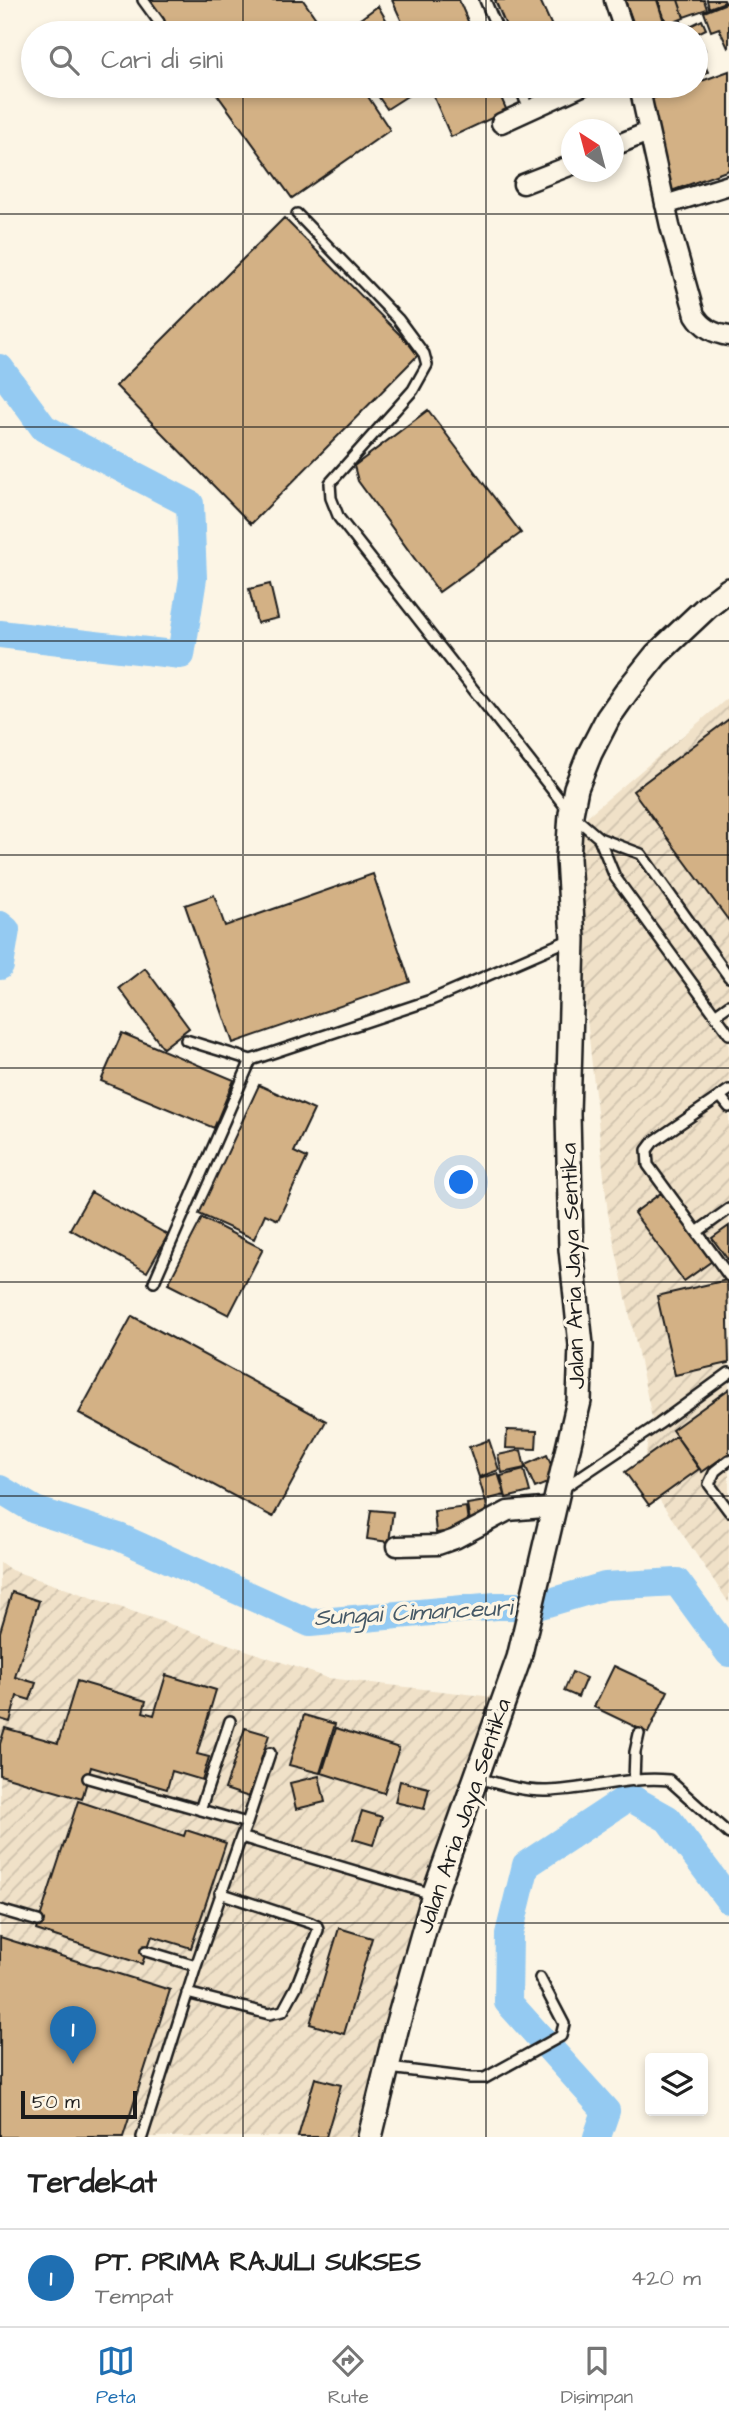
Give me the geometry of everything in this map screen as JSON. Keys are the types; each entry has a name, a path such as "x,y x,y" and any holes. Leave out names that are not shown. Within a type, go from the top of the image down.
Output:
{"street":[{"path":"614,0 621,21"},
{"path":"501,123 556,98"},
{"path":"641,98 665,205 695,315 708,329 729,336"},
{"path":"624,142 648,132"},
{"path":"523,184 561,169"},
{"path":"665,205 729,185"},
{"name":"Jalan Aria Jaya Sentika","path":"370,2137 434,1895 520,1658 579,1401 581,1345 569,1216 568,1029 573,939 568,858 576,788 608,718 656,655 729,590"},
{"path":"397,1546 438,1545 508,1511 556,1499"}],"lane":[{"path":"143,0 158,21"},
{"path":"485,0 494,21"},
{"path":"297,214 398,319 424,354 427,365 413,390 330,483 331,498 338,518 571,814 599,838 641,854 729,977"},
{"path":"599,838 615,877 729,1034"},
{"path":"186,1041 251,1060 430,1000 573,939"},
{"path":"715,1015 729,1005"},
{"path":"154,1282 251,1060"},
{"path":"729,1107 725,1093 653,1142 648,1150 648,1165 729,1276"},
{"path":"697,1232 729,1209"},
{"path":"556,1499 729,1373"},
{"path":"729,1460 715,1471 709,1484 729,1511"},
{"path":"200,1810 230,1721"},
{"path":"634,1781 639,1734"},
{"path":"142,2137 220,1893 270,1753"},
{"path":"88,1778 247,1823"},
{"path":"478,1778 548,1791 634,1781 669,1780 729,1833"},
{"path":"241,1837 434,1895"},
{"path":"187,1993 269,2014 283,2011 296,1987 318,1930 317,1926 311,1923 220,1893"},
{"path":"0,1910 38,1922"},
{"path":"146,1951 196,1966"},
{"path":"387,2068 485,2078 561,2036 564,2024 540,1978"}],"shaded area":[{"path":"729,697 729,1603 642,1474 652,1418 608,1214 567,833"},
{"path":"0,1562 11,1570 328,1678 502,1698 418,1920 359,2137 0,2137"}],"building":[{"path":"149,0 303,0 318,21 164,21"},
{"path":"392,0 459,0 468,21 402,21"},
{"path":"495,0 540,0 550,21 504,21"},
{"path":"625,0 657,0 664,21 633,21"},
{"path":"658,0 678,0 684,18 666,21"},
{"path":"678,0 704,0 707,9 684,17"},
{"path":"707,0 724,0 725,2 709,8"},
{"path":"729,2 728,48 719,28 711,31 704,12"},
{"path":"378,6 387,21 357,21"},
{"path":"729,71 729,170 666,193 651,99 708,98 708,79"},
{"path":"220,98 369,98 390,130 292,198"},
{"path":"379,98 404,98 387,109"},
{"path":"434,98 501,98 507,111 451,137"},
{"path":"284,218 419,354 251,524 116,386"},
{"path":"428,410 521,533 439,592 358,481 354,466"},
{"path":"270,584 278,618 257,623 249,589"},
{"path":"729,719 729,921 633,791"},
{"path":"373,874 410,982 233,1043 185,905 214,895 225,926"},
{"path":"145,968 189,1028 163,1048 119,988"},
{"path":"122,1033 234,1080 214,1128 101,1081"},
{"path":"259,1085 314,1110 294,1152 307,1158 278,1220 265,1214 254,1239 199,1214"},
{"path":"91,1192 168,1235 147,1272 70,1229"},
{"path":"661,1193 712,1261 684,1281 634,1213"},
{"path":"202,1218 263,1249 229,1315 168,1284"},
{"path":"729,1226 729,1261 712,1238"},
{"path":"727,1280 729,1363 675,1375 657,1296"},
{"path":"132,1316 326,1421 273,1517 79,1413"},
{"path":"729,1389 729,1453 702,1472 672,1430"},
{"path":"507,1430 537,1431 536,1449 506,1448"},
{"path":"676,1436 699,1469 649,1505 625,1472"},
{"path":"489,1440 499,1470 479,1477 469,1447"},
{"path":"521,1450 525,1468 502,1473 498,1455"},
{"path":"547,1455 557,1479 535,1488 525,1465"},
{"path":"524,1470 530,1492 506,1498 501,1476"},
{"path":"498,1473 505,1495 485,1500 479,1479"},
{"path":"486,1501 488,1519 470,1521 467,1504"},
{"path":"466,1507 469,1529 436,1533 434,1511"},
{"path":"371,1510 393,1512 389,1542 367,1539"},
{"path":"12,1592 39,1601 15,1677 36,1683 30,1700 17,1696 10,1722 0,1719 0,1632"},
{"path":"614,1666 668,1691 648,1733 594,1707"},
{"path":"572,1672 586,1678 578,1697 564,1691"},
{"path":"166,1675 216,1690 197,1754 209,1757 202,1780 172,1771 167,1789 91,1767 82,1799 0,1775 0,1744 5,1728 58,1743 77,1681 146,1701 143,1712 154,1715"},
{"path":"304,1715 335,1724 320,1773 289,1765"},
{"path":"245,1728 269,1735 249,1797 225,1789"},
{"path":"336,1728 399,1748 384,1793 322,1773"},
{"path":"319,1776 325,1802 296,1809 290,1783"},
{"path":"400,1781 429,1788 424,1809 395,1802"},
{"path":"78,1801 184,1836 186,1830 226,1843 191,1948 152,1936 142,1964 36,1930"},
{"path":"362,1811 382,1817 373,1845 353,1839"},
{"path":"339,1928 372,1938 344,2034 310,2024"},
{"path":"0,1937 170,1990 123,2137 0,2137"},
{"path":"315,2078 341,2085 326,2137 298,2137"}],"waterway":[{"name":"Sungai Cimanceuri","path":"0,368 44,428 190,504 193,578 181,655 0,634"},
{"name":"Sungai Cimanceuri","path":"0,925 6,930 0,966"},
{"name":"Sungai Cimanceuri","path":"0,1489 35,1510 119,1537 310,1623 496,1606 537,1606 605,1586 677,1582 729,1653"},
{"name":"Sungai Cimanceuri","path":"597,2137 606,2111 508,2002 509,1934 526,1865 629,1797 668,1819 729,1900"}],"place":[{"name":"PT. PRIMA RAJULI SUKSES","path":"73,2064"}]}
